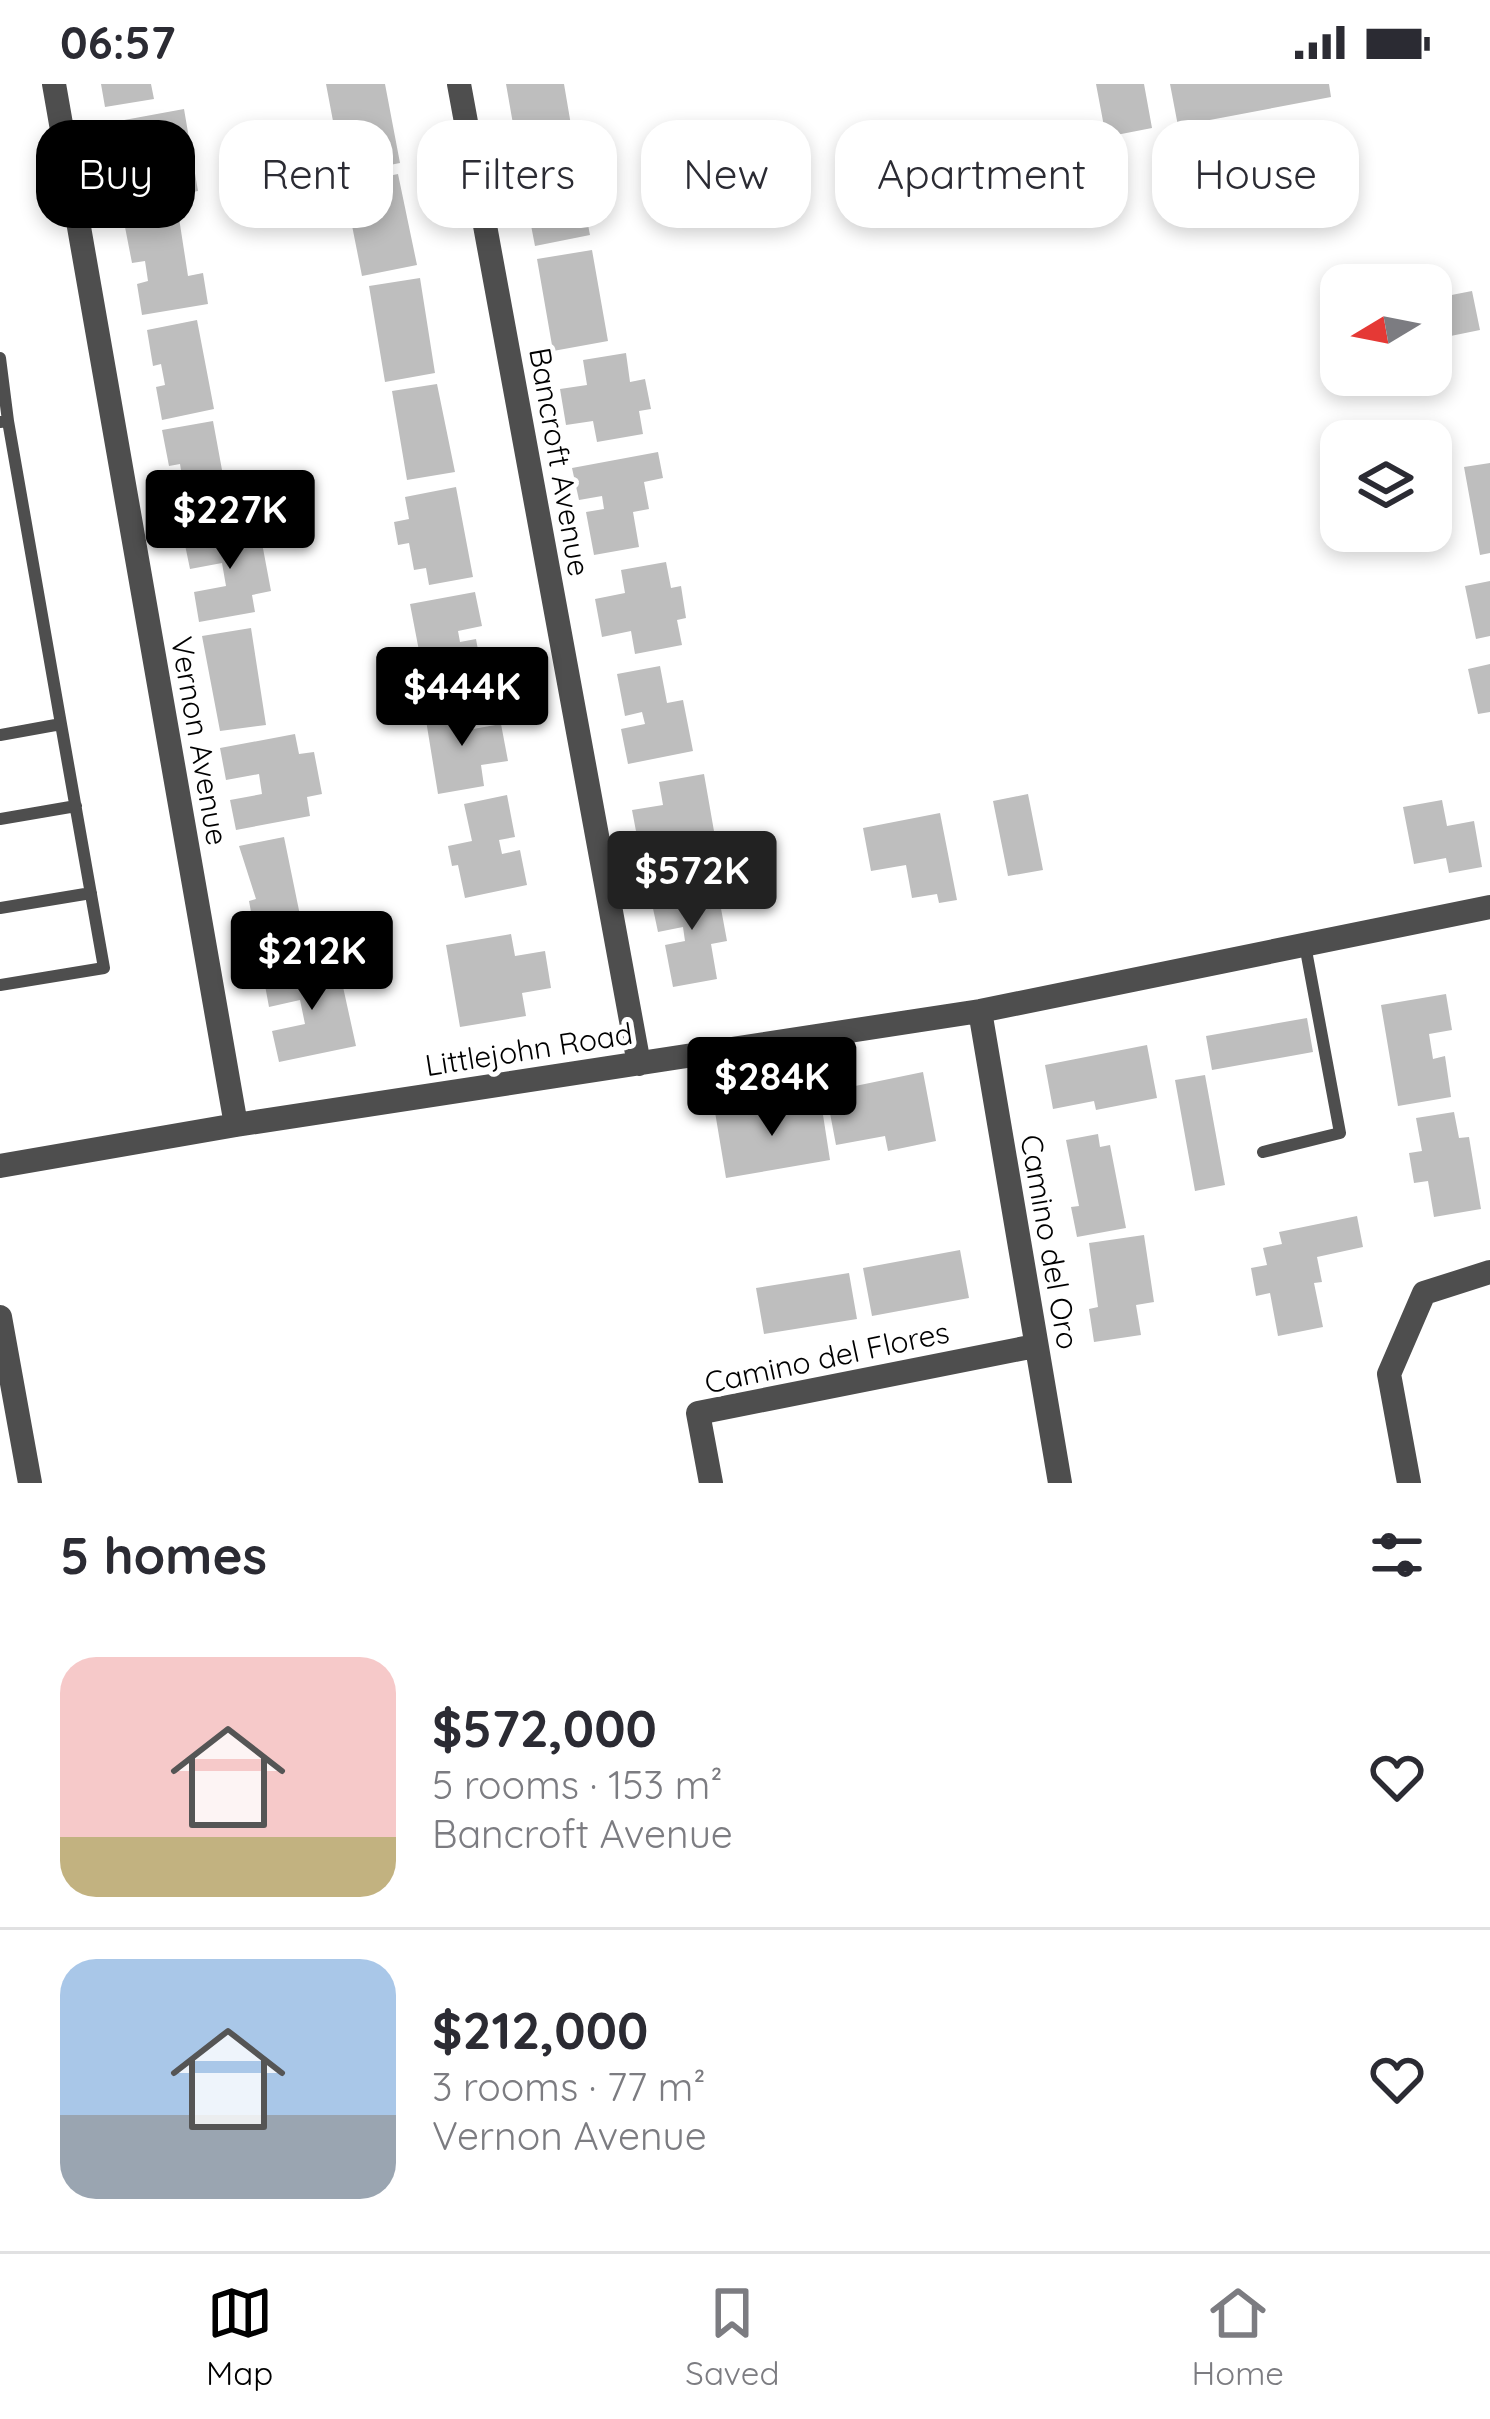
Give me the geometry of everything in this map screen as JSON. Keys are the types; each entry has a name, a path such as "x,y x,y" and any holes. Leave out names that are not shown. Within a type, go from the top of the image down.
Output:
{"street":[{"name":"Vernon Avenue","path":"54,84 236,1125"},
{"name":"Bancroft Avenue","path":"459,84 639,1064"},
{"name":"Littlejohn Road","path":"0,1166 236,1125 980,1011 1490,907"},
{"name":"Camino del Oro","path":"980,1011 1060,1483"},
{"path":"1409,1483 1389,1374 1424,1293 1490,1272"},
{"path":"0,1318 30,1483"},
{"name":"Camino del Flores","path":"711,1483 698,1413 1035,1346"}],"lane":[{"path":"0,358 4,422 104,968 0,985"},
{"path":"0,735 62,724"},
{"path":"0,819 76,806"},
{"path":"0,908 91,893"},
{"path":"1263,1152 1340,1133 1304,945"}],"building":[{"path":"101,84 151,84 154,99 105,107"},
{"path":"326,84 385,84 392,120 333,120"},
{"path":"506,84 564,84 570,120 512,120"},
{"path":"1096,84 1144,84 1152,128 1128,133 1128,120 1103,120"},
{"path":"1170,84 1329,84 1331,97 1210,120 1177,120"},
{"path":"184,109 186,120 124,120"},
{"path":"393,126 400,163 393,164"},
{"path":"398,174 417,265 362,276 353,228 393,228 393,175"},
{"path":"125,228 181,228 188,276 203,273 208,304 142,315 137,284 148,281 145,261 132,263"},
{"path":"532,228 589,228 590,235 535,246"},
{"path":"592,250 608,341 553,351 537,259"},
{"path":"420,278 435,373 385,382 369,286"},
{"path":"1472,291 1480,330 1452,336 1452,295"},
{"path":"197,320 214,409 162,420 156,387 165,385 161,364 153,366 147,330"},
{"path":"626,353 630,382 645,379 651,409 639,411 643,434 597,442 593,421 566,425 560,389 587,385 583,360"},
{"path":"437,384 455,472 407,480 392,391"},
{"path":"213,421 229,508 180,517 174,485 183,483 180,464 169,466 162,430"},
{"path":"658,452 663,478 644,482 649,509 633,512 639,547 594,555 586,512 604,509 602,496 579,500 572,468"},
{"path":"1490,463 1490,553 1480,555 1464,467"},
{"path":"456,487 473,577 429,585 426,568 414,570 409,543 398,545 394,522 409,519 405,497"},
{"path":"259,527 271,591 252,595 255,612 199,622 194,592 226,586 222,563 190,569 184,540"},
{"path":"666,562 671,588 681,586 686,618 677,620 682,645 635,654 631,631 602,637 595,599 625,593 621,570"},
{"path":"1490,581 1490,636 1476,639 1465,586"},
{"path":"475,592 482,626 458,631 460,642 476,639 484,683 443,691 436,653 420,656 410,604"},
{"path":"251,628 266,725 220,731 202,636"},
{"path":"1490,664 1490,712 1478,714 1468,669"},
{"path":"660,666 667,703 683,700 693,751 628,764 621,729 645,724 642,712 625,716 617,674"},
{"path":"470,707 473,729 501,724 508,761 481,765 484,786 438,794 425,714"},
{"path":"295,734 299,754 314,752 322,794 307,797 310,816 236,830 230,800 262,794 259,774 226,780 220,748"},
{"path":"704,774 718,854 673,862 669,841 639,847 632,810 663,805 659,782"},
{"path":"1028,794 1043,870 1008,876 993,801"},
{"path":"507,795 515,837 499,840 502,854 520,850 527,885 465,898 458,865 452,866 448,846 472,841 464,804"},
{"path":"1442,800 1447,826 1474,821 1482,867 1449,873 1446,858 1414,864 1403,807"},
{"path":"940,813 957,900 939,903 937,894 912,898 906,865 871,871 863,828"},
{"path":"284,837 303,930 256,939 249,901 256,899 239,846"},
{"path":"717,887 727,941 711,944 717,979 673,987 665,945 685,941 683,927 658,932 651,899"},
{"path":"511,934 515,956 545,951 551,988 522,993 526,1016 460,1027 446,945"},
{"path":"338,964 356,1046 279,1062 272,1031 305,1024 300,1000 269,1007 264,980"},
{"path":"1446,994 1452,1030 1429,1034 1433,1059 1445,1056 1451,1097 1398,1106 1381,1005"},
{"path":"1307,1018 1313,1052 1212,1070 1206,1036"},
{"path":"1147,1045 1157,1098 1096,1110 1094,1101 1053,1109 1045,1065"},
{"path":"923,1072 936,1141 888,1151 885,1136 836,1145 826,1092"},
{"path":"1205,1075 1225,1185 1195,1191 1175,1080"},
{"path":"821,1102 830,1160 726,1178 715,1112 745,1107 747,1114"},
{"path":"1454,1112 1459,1138 1469,1137 1481,1209 1434,1217 1428,1181 1414,1183 1409,1153 1422,1151 1416,1118"},
{"path":"1098,1134 1100,1147 1110,1145 1126,1228 1077,1237 1071,1207 1079,1206 1066,1140"},
{"path":"1357,1216 1363,1247 1317,1257 1322,1282 1314,1283 1323,1327 1278,1336 1270,1293 1256,1296 1251,1268 1267,1265 1263,1248 1282,1244 1279,1232"},
{"path":"1144,1235 1154,1302 1136,1305 1141,1335 1094,1342 1089,1309 1098,1307 1089,1243"},
{"path":"960,1250 969,1298 872,1316 863,1268"},
{"path":"849,1273 857,1319 764,1334 756,1288"}]}
